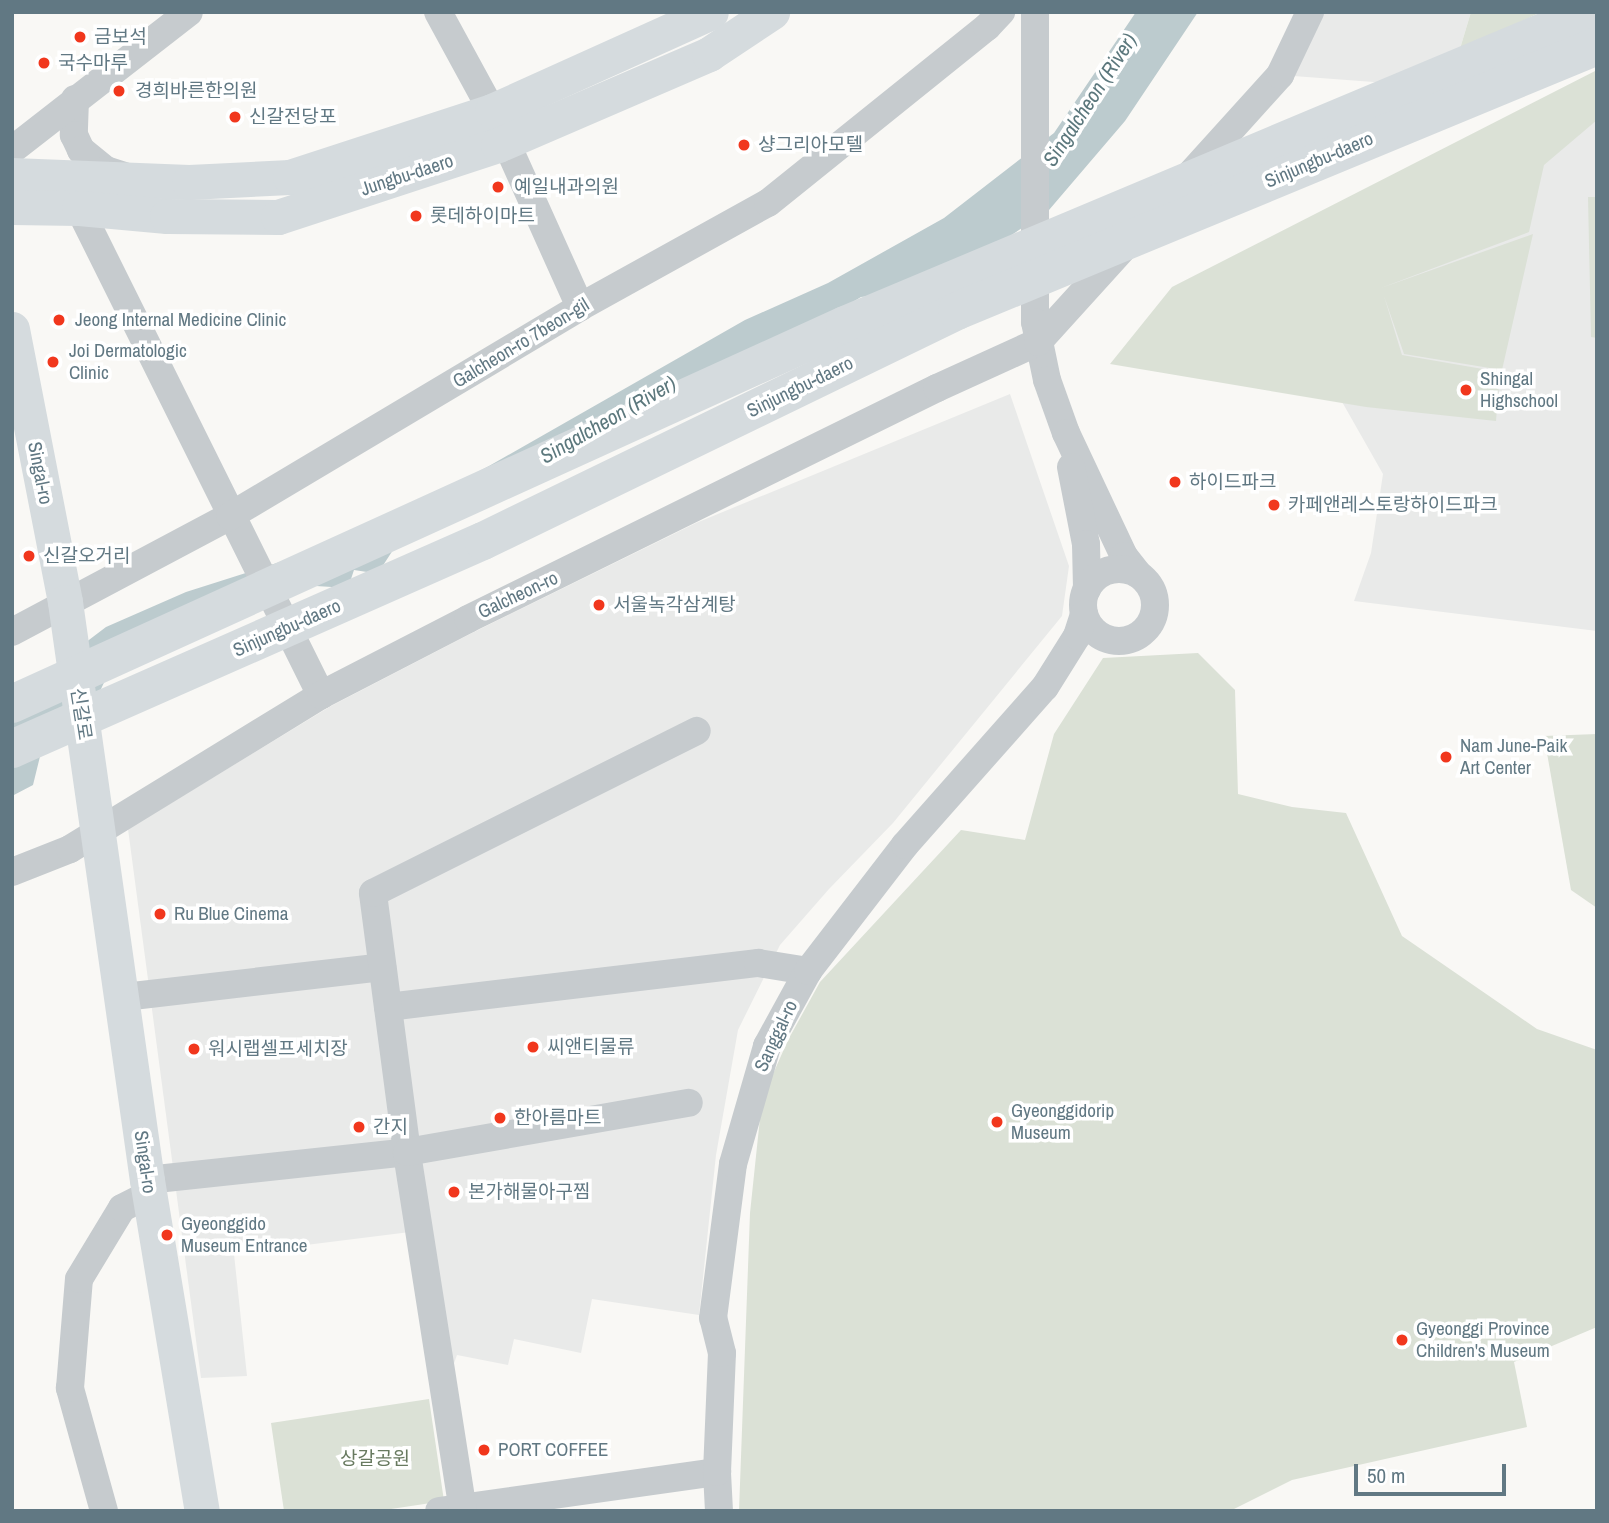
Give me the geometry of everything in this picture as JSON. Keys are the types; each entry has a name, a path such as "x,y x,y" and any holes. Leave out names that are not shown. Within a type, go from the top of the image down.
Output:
{"highway":[{"name":"Sinjungbu-daero","path":"12,704 845,325 1591,12"},
{"name":"Sinjungbu-daero","path":"12,749 483,541 957,311 1597,46"}],"main road":[{"name":"Jungbu-daero","path":"12,175 189,182 290,177 499,127 711,12"},
{"name":"Jungbu-daero","path":"12,207 79,208 167,216 278,217 499,127 709,54 772,12"},
{"name":"Singal-ro","path":"12,328 66,610"},
{"name":"신갈로","path":"66,610 98,821"},
{"name":"Singal-ro","path":"98,821 149,1187 202,1511"}],"street":[{"path":"12,150 189,12"},
{"path":"438,12 499,127 580,307"},
{"name":"Galcheon-ro 7beon-gil","path":"12,632 66,610 230,516 580,307 768,203 987,27 1002,12"},
{"path":"1035,12 1036,332 1047,380 1066,433 1124,556 1152,591 1155,601 1152,617 1135,637 1114,640 1092,628 1086,602 1086,544 1066,433"},
{"path":"1036,332 1280,75 1310,12"},
{"path":"75,99 74,135 81,150 106,170 129,178"},
{"path":"79,208 230,516 317,685"},
{"name":"Galcheon-ro","path":"12,872 70,849 98,821 317,685 468,619 937,388 1036,332"},
{"path":"1086,602 1094,579 1109,570 1121,569 1138,574"},
{"name":"Sanggal-ro","path":"719,1511 717,1472 722,1353 713,1318 733,1164 767,1046 808,971 905,845 1045,687 1077,636 1086,602"},
{"name":"Sanggal-ro","path":"1045,687 1086,656 1114,640"},
{"path":"697,731 373,893 455,1510 541,1503 717,1472"},
{"path":"388,1007 758,963 808,971"},
{"path":"124,997 382,967"},
{"path":"104,1511 70,1388 79,1279 122,1208 149,1187 407,1152 689,1103"}],"shaded area":[{"path":"1310,12 1471,12 1459,52 1387,83 1280,75"},
{"name":"Shingal Highschool","path":"1597,77 1597,631 1354,601 1371,553 1383,474 1287,305"},
{"path":"1010,394 1069,566 1062,616 893,823 829,889 780,945 738,1030 716,1155 699,1315 592,1299 581,1353 514,1339 508,1365 457,1355 444,1391 418,1231 234,1254 247,1376 201,1378 128,829 331,706 474,632 696,523"}],"green space":[{"path":"1471,12 1541,12 1459,52"},
{"path":"1597,70 1597,120 1544,165 1529,232 1381,288 1533,234 1502,370 1404,354 1384,296 1402,355 1500,372 1496,421 1366,407 1110,364 1172,287"},
{"path":"1588,197 1597,197 1597,338 1591,337"},
{"path":"1198,653 1235,690 1238,794 1292,807 1346,813 1402,936 1537,1029 1597,1050 1597,1327 1514,1362 1527,1427 1292,1480 1230,1511 739,1511 750,1213 762,1099 788,1040 820,982 961,830 1025,840 1054,734 1103,658"},
{"path":"1597,734 1597,908 1571,890 1544,736"},
{"name":"상갈공원","path":"429,1399 444,1501 378,1511 284,1511 271,1423"}],"water":[{"name":"Singalcheon (River)","path":"1136,12 1198,12 1125,121 1049,210 986,252 895,293 861,297 815,325 393,550 382,567 367,572 354,570 348,588 300,585 108,674 94,704 47,728 33,785 12,796 12,693 52,668 106,627 186,592 343,542 489,466 745,320 828,283 944,218 1054,133"}],"place":[{"name":"금보석","path":"80,37"},
{"name":"국수마루","path":"44,63"},
{"name":"경희바른한의원","path":"119,91"},
{"name":"신갈전당포","path":"235,117"},
{"name":"샹그리아모텔","path":"744,145"},
{"name":"예일내과의원","path":"498,187"},
{"name":"롯데하이마트","path":"416,216"},
{"name":"Jeong Internal Medicine Clinic","path":"59,320"},
{"name":"Joi Dermatologic Clinic","path":"53,362"},
{"name":"Shingal Highschool","path":"1466,390"},
{"name":"하이드파크","path":"1175,482"},
{"name":"카페앤레스토랑하이드파크","path":"1274,505"},
{"name":"신갈오거리","path":"29,556"},
{"name":"서울녹각삼계탕","path":"599,605"},
{"name":"Nam June-Paik Art Center","path":"1446,757"},
{"name":"Ru Blue Cinema","path":"160,914"},
{"name":"씨앤티물류","path":"533,1047"},
{"name":"워시랩셀프세치장","path":"194,1049"},
{"name":"한아름마트","path":"500,1118"},
{"name":"Gyeonggidorip Museum","path":"997,1122"},
{"name":"간지","path":"359,1127"},
{"name":"본가해물아구찜","path":"454,1192"},
{"name":"Gyeonggido Museum Entrance","path":"167,1235"},
{"name":"Gyeonggi Province Children's Museum","path":"1402,1340"},
{"name":"PORT COFFEE","path":"484,1450"}]}
